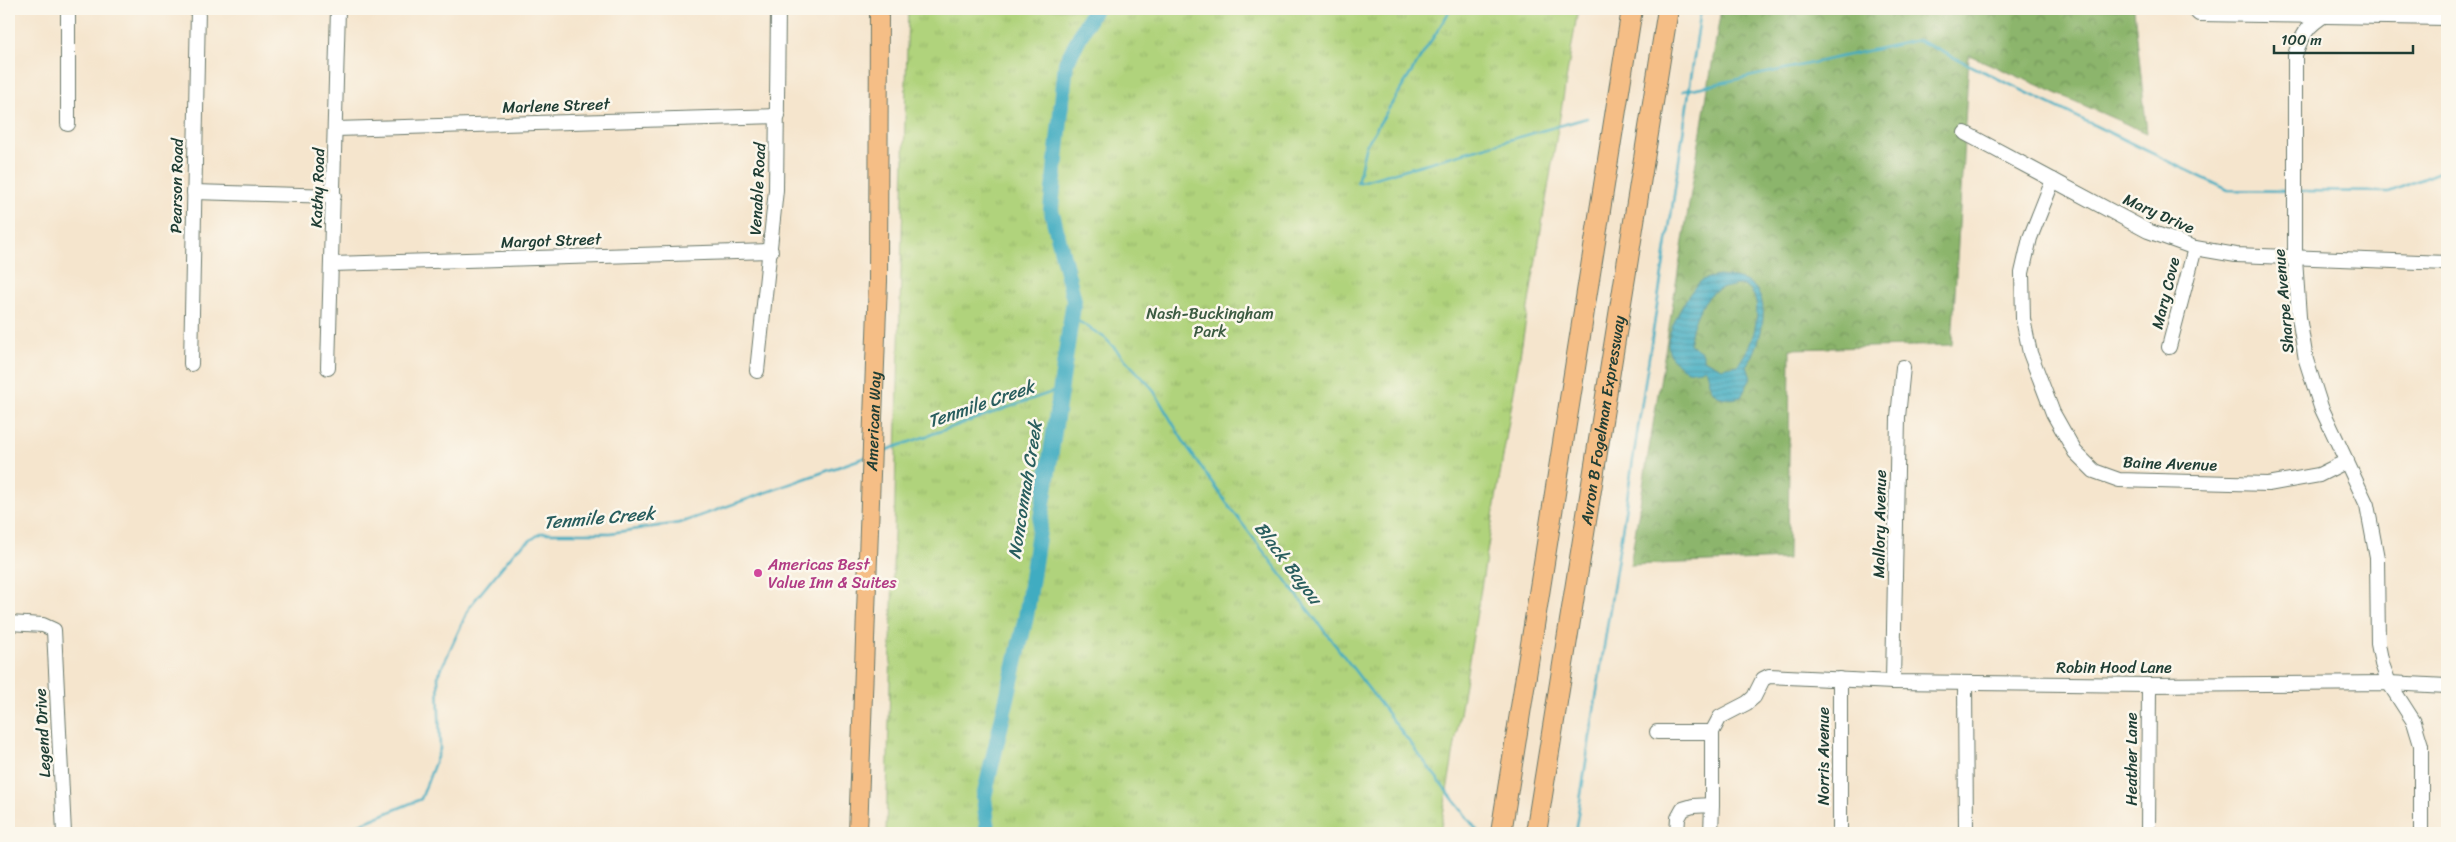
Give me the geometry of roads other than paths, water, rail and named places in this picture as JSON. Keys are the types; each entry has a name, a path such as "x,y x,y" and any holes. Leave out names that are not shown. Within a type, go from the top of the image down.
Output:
{"highway":[{"path":"1502,827 1632,9"},
{"name":"Avron B Fogelman Expressway","path":"1536,833 1668,9"}],"main road":[{"name":"American Way","path":"858,833 878,282 880,9"}],"street":[{"path":"68,9 68,124"},
{"name":"Pearson Road","path":"191,364 198,9"},
{"name":"Kathy Road","path":"328,368 338,9"},
{"name":"Venable Road","path":"757,371 776,190 778,9"},
{"name":"Sharpe Avenue","path":"2336,9 2323,15 2302,35 2295,55 2295,258 2298,317 2306,360 2321,407 2367,505 2375,549 2378,644 2382,664 2389,683 2414,722 2421,745 2421,833"},
{"path":"2197,12 2447,18"},
{"name":"Marlene Street","path":"336,128 778,116"},
{"name":"Mary Drive","path":"1965,133 2148,231 2194,248 2236,255 2447,263"},
{"name":"Baine Avenue","path":"2054,180 2030,238 2022,273 2023,319 2030,353 2053,412 2075,452 2094,471 2119,480 2268,484 2319,475 2347,460"},
{"path":"194,192 334,196"},
{"name":"Mary Cove","path":"2169,348 2194,248"},
{"name":"Margot Street","path":"332,264 771,251"},
{"name":"Mallory Avenue","path":"1893,682 1898,417 1903,367"},
{"name":"Legend Drive","path":"9,623 43,625 54,630 64,833"},
{"name":"Robin Hood Lane","path":"1712,732 1720,717 1747,704 1754,697 1763,679 1770,676 1893,682 2149,685 2389,683 2447,686"},
{"name":"Norris Avenue","path":"1840,679 1840,833"},
{"path":"1965,683 1966,833"},
{"name":"Heather Lane","path":"2148,833 2149,685"},
{"path":"1657,732 1712,732 1711,833"},
{"path":"1677,833 1678,818 1683,809 1693,806 1712,805"}],"water":[{"path":"1718,276 1734,278 1749,283 1757,290 1763,311 1760,335 1752,358 1747,366 1751,378 1741,397 1736,398 1726,399 1718,396 1711,388 1705,368 1692,371 1680,366 1675,362 1669,350 1668,343 1671,329 1685,301 1700,282","holes":["1737,285 1746,287 1756,301 1757,311 1754,331 1748,348 1738,365 1722,368 1703,359 1703,353 1690,344 1694,323 1704,302 1714,292"]}],"waterway":[{"name":"Nonconnah Creek","path":"988,833 984,797 1026,617 1074,300 1051,209 1066,63 1094,9"},
{"path":"1451,9 1366,145 1357,183 1587,118"},
{"path":"1575,833 1672,209 1701,9"},
{"path":"1683,91 1918,40 2228,190 2290,191"},
{"path":"2300,191 2389,192 2447,169"},
{"name":"Black Bayou","path":"1072,317 1105,338 1152,388 1185,444 1228,505 1479,833"},
{"name":"Tenmile Creek","path":"878,453 1061,389"},
{"name":"Tenmile Creek","path":"338,833 421,799 440,749 438,676 470,606 516,550 541,533 610,533 680,523 866,457"}],"place":[{"name":"Americas Best Value Inn & Suites","path":"758,573"}],"park label":[{"name":"Nash-Buckingham Park","path":"1210,322"}]}
